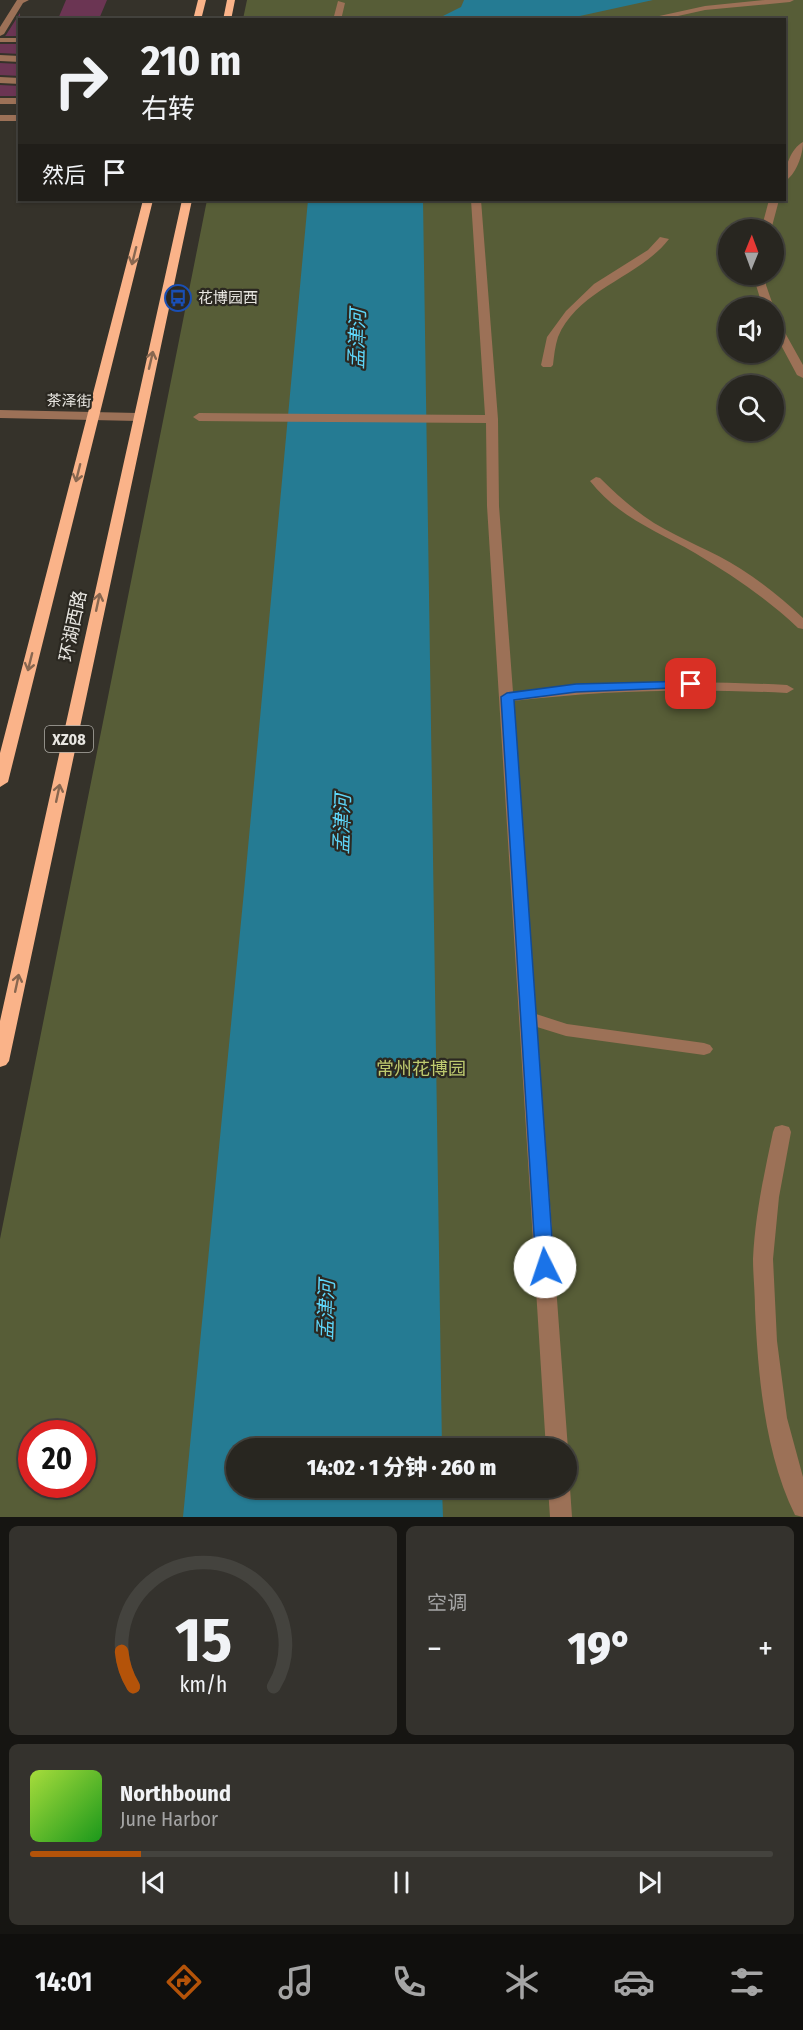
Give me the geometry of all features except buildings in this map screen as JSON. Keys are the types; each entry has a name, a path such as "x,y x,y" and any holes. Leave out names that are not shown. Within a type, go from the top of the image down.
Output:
{"main road":[{"path":"227,18 231,0"},
{"path":"197,18 202,1"},
{"name":"环湖西路","path":"0,782 148,201"},
{"name":"环湖西路","path":"0,1061 138,417 187,201"}],"street":[{"path":"0,34 20,1 26,0"},
{"path":"655,18 705,8 790,0"},
{"path":"337,18 341,3"},
{"path":"0,40 18,40"},
{"path":"0,58 18,58"},
{"path":"0,80 18,81"},
{"path":"0,101 18,101"},
{"path":"0,118 18,118"},
{"path":"786,175 803,145"},
{"path":"476,201 492,418 493,506 555,1438"},
{"path":"769,219 774,201"},
{"path":"547,365 553,337 570,313 598,286 652,252 664,239"},
{"path":"784,340 803,375"},
{"name":"茶泽街","path":"0,414 138,417"},
{"path":"199,417 492,418"},
{"path":"596,481 620,504 651,526 696,548 737,572 775,600 803,625"},
{"path":"507,697 576,688 626,685 712,684 787,689"},
{"path":"528,1018 566,1030 704,1049"},
{"path":"782,1132 769,1197 763,1259 766,1329 776,1418 803,1508"},
{"path":"560,1498 561,1517"}],"green space":[{"name":"常州花博园","path":"247,0 803,0 803,1517 0,1517 0,1239 207,201 786,201 786,18 243,18"}],"water":[{"path":"464,0 653,0 571,18 439,18 461,7"},
{"name":"孟津河","path":"308,201 423,201 442,1438 226,1438 226,1498 442,1498 443,1517 183,1517"}],"place":[{"name":"花博园西","path":"178,298"}],"route":[{"path":"545,1267 507,697 576,688 691,684"}]}
